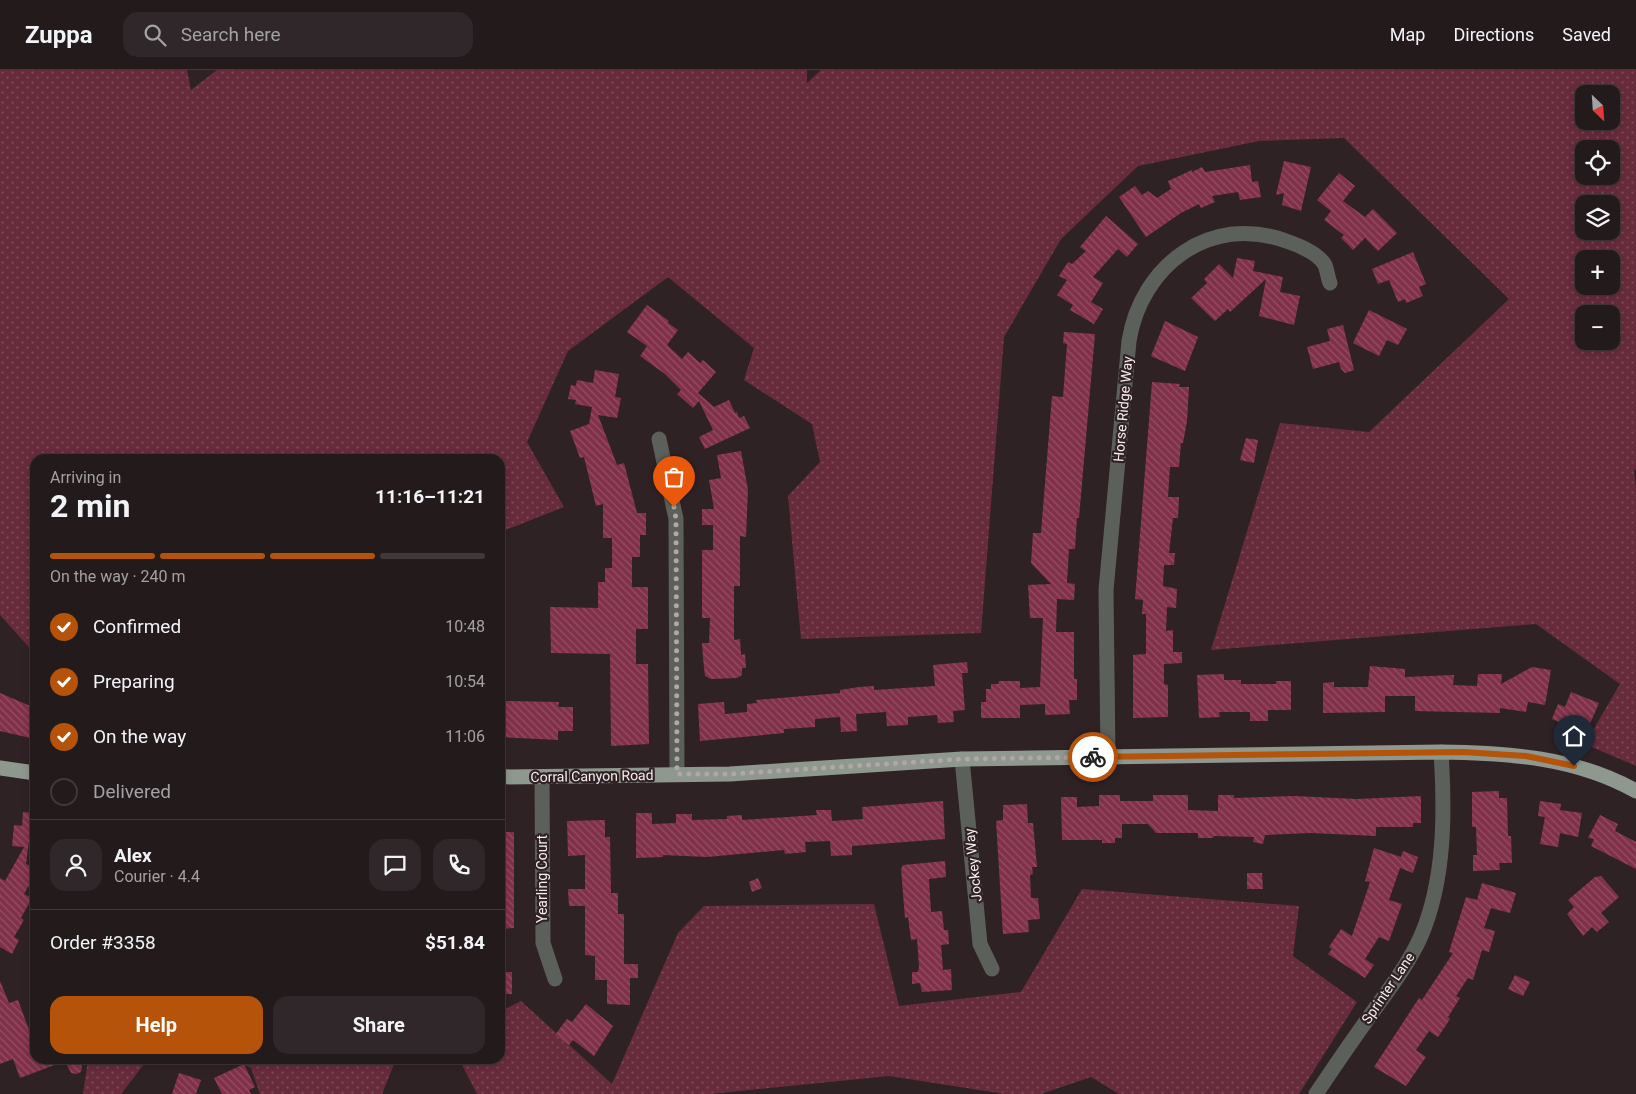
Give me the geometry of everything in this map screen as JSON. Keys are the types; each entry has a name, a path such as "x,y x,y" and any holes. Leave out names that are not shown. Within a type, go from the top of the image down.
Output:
{"main road":[{"name":"Corral Canyon Road","path":"505,777 738,773 962,759 1441,752 1505,754 1547,759 1588,770 1636,792"},
{"path":"0,768 30,772"}],"street":[{"name":"Horse Ridge Way","path":"1108,756 1106,590 1129,341 1140,303 1163,269 1185,251 1210,239 1238,234 1267,235 1307,250 1324,264 1330,283"},
{"path":"659,440 676,519 677,774"},
{"name":"Sprinter Lane","path":"1316,1094 1405,966 1421,935 1434,893 1439,866 1443,784 1441,752"},
{"name":"Jockey Way","path":"962,759 980,944 992,969"},
{"name":"Yearling Court","path":"542,776 543,943 555,979"}],"shaded area":[{"path":"0,70 187,70 191,90 217,70 807,70 807,83 821,70 1636,70 1636,468 1634,471 1636,489 1636,766 1585,744 1620,684 1536,624 1211,650 1280,423 1369,432 1509,299 1344,138 1259,141 1138,166 1061,239 1004,337 981,633 801,639 788,496 820,462 812,424 744,380 754,348 668,277 568,351 527,442 564,507 505,530 505,454 30,454 30,648 0,615"},
{"path":"1082,889 1299,906 1293,956 1357,1002 1299,1094 1119,1094 1091,1077 1041,1094 1005,1094 889,1076 710,1094 477,1094 462,1064 505,1064 505,1009 521,1001 612,1084 678,933 704,906 874,904 899,1006 1021,992"},
{"path":"87,1064 144,1064 121,1094 83,1094"},
{"path":"243,1064 394,1064 382,1094 260,1094 251,1068"}],"building":[{"path":"1284,161 1311,167 1301,211 1282,205 1284,193 1276,195"},
{"path":"1250,165 1252,182 1258,181 1261,197 1240,200 1238,192 1212,196 1215,202 1201,208 1199,204 1181,213 1146,237 1119,197 1135,186 1142,195 1148,191 1157,198 1171,189 1168,181 1192,170 1192,172 1202,167 1205,172"},
{"path":"1339,173 1355,186 1343,201 1365,217 1373,209 1397,233 1378,251 1365,238 1353,250 1341,238 1344,235 1324,220 1331,211 1317,200"},
{"path":"1106,216 1138,244 1127,257 1118,249 1093,277 1103,283 1091,302 1103,309 1094,324 1070,310 1073,305 1057,295 1067,280 1059,276 1068,262 1072,264 1086,251 1080,247"},
{"path":"1413,252 1426,284 1419,287 1423,296 1406,303 1405,299 1398,302 1389,280 1378,284 1372,269"},
{"path":"1237,258 1255,261 1253,271 1283,277 1280,292 1300,296 1294,325 1259,316 1266,279 1230,312 1228,309 1215,321 1191,298 1207,283 1204,279 1219,264 1233,278"},
{"path":"647,305 678,330 667,345 682,359 688,352 700,363 703,360 716,372 698,393 714,407 729,400 735,413 737,412 739,418 744,416 750,428 705,449 699,437 713,430 699,401 693,408 677,394 681,390 665,374 640,356 647,346 627,332"},
{"path":"1369,310 1407,329 1398,345 1387,340 1379,356 1353,343"},
{"path":"1165,321 1198,337 1185,371 1151,356"},
{"path":"1343,325 1354,370 1345,373 1341,369 1339,362 1313,369 1307,347 1330,341 1327,329"},
{"path":"1064,332 1095,334 1079,518 1077,518 1075,549 1069,549 1067,583 1075,584 1074,600 1057,599 1056,632 1074,632 1074,679 1077,679 1077,700 1069,700 1070,714 1045,715 1045,704 1020,705 1020,718 981,718 981,702 986,702 986,689 991,689 991,684 998,684 999,681 1020,681 1020,688 1040,687 1043,618 1030,618 1028,585 1051,584 1031,563 1033,533 1041,533 1052,396 1063,397 1067,344 1063,343"},
{"path":"595,370 619,374 615,397 621,398 617,418 598,415 617,465 624,463 637,513 646,513 646,535 640,535 640,557 632,557 632,587 648,587 648,629 636,629 636,664 648,664 649,744 611,746 610,654 551,653 550,607 598,608 598,582 605,582 605,568 612,568 612,538 603,538 603,504 596,506 584,457 580,458 570,431 589,424 592,407 575,404 576,400 568,399 571,385 576,386 577,380 593,383"},
{"path":"1152,382 1180,384 1179,387 1189,387 1187,421 1183,443 1181,443 1179,467 1170,467 1168,497 1179,497 1178,518 1173,518 1169,553 1175,553 1174,565 1164,565 1163,586 1177,589 1176,608 1167,607 1166,631 1173,630 1173,652 1182,652 1182,663 1164,664 1164,684 1168,685 1168,717 1133,718 1133,655 1146,654 1146,614 1142,614 1143,600 1135,599"},
{"path":"1246,438 1258,440 1254,463 1240,460"},
{"path":"741,451 748,490 746,537 740,536 740,586 734,586 734,640 740,639 741,655 745,654 746,668 742,668 742,675 737,678 711,679 705,676 703,658 702,643 709,643 710,618 702,618 702,550 713,550 713,525 702,525 702,509 714,509 709,480 721,478 717,455"},
{"path":"967,662 968,673 962,673 965,710 953,711 954,722 938,723 937,715 908,717 908,725 887,726 886,712 856,714 857,731 841,732 840,717 815,719 815,727 784,729 784,733 700,741 698,704 724,702 725,714 747,712 747,704 757,703 756,700 840,693 840,690 859,687 874,686 874,690 935,686 933,665"},
{"path":"1370,666 1405,669 1405,677 1454,675 1453,685 1477,686 1478,674 1502,674 1501,684 1532,667 1551,670 1545,705 1528,702 1526,712 1500,708 1500,713 1415,711 1415,696 1385,696 1385,712 1323,713 1323,683 1334,682 1334,687 1368,687"},
{"path":"1224,674 1224,680 1241,680 1241,684 1276,684 1276,681 1291,681 1291,710 1268,710 1268,721 1250,721 1250,712 1219,712 1220,717 1199,718 1197,675"},
{"path":"1571,692 1599,703 1589,726 1575,720 1573,728 1552,719 1558,704 1565,707"},
{"path":"0,693 30,706 30,738 0,731"},
{"path":"505,701 559,702 558,707 573,707 573,731 558,731 558,740 505,737"},
{"path":"1499,791 1499,798 1507,798 1508,836 1511,836 1512,863 1499,863 1500,870 1473,871 1473,855 1477,855 1476,827 1472,827 1472,792"},
{"path":"1099,795 1120,795 1120,801 1153,801 1153,795 1188,795 1188,810 1218,811 1218,795 1234,795 1234,798 1294,796 1357,799 1421,796 1421,823 1413,823 1413,827 1376,827 1376,836 1311,833 1265,835 1263,844 1253,842 1254,837 1214,836 1213,838 1198,838 1198,833 1156,833 1148,824 1122,824 1122,838 1115,838 1115,843 1102,843 1102,840 1062,840 1061,797 1077,797 1077,807 1099,806"},
{"path":"943,801 945,839 852,846 852,855 831,856 830,841 805,842 806,852 785,854 784,850 707,857 663,855 663,857 636,858 636,813 652,813 652,824 676,823 676,814 692,814 692,820 727,819 727,816 742,815 742,820 817,815 816,810 831,810 832,821 863,819 862,807"},
{"path":"1540,801 1561,804 1560,810 1582,813 1578,837 1560,833 1558,847 1540,844 1545,817 1538,816"},
{"path":"1027,804 1028,823 1033,823 1037,867 1032,867 1033,874 1030,875 1031,898 1038,898 1040,919 1028,920 1029,932 1003,934 996,821 1003,820 1003,805"},
{"path":"23,812 30,813 30,842 26,864 30,866 30,884 24,894 30,897 30,902 21,918 24,920 14,937 19,940 12,954 0,947 0,878 5,881 24,847 12,846 14,825 22,826"},
{"path":"1600,815 1618,824 1615,831 1636,842 1636,869 1591,846 1594,839 1588,838"},
{"path":"605,820 605,837 610,837 611,893 618,893 618,914 624,914 624,964 638,964 638,978 630,978 630,1005 607,1004 607,980 595,980 595,956 585,955 585,906 569,906 568,889 585,889 585,855 568,856 567,821"},
{"path":"505,832 514,832 514,928 505,929"},
{"path":"1374,848 1401,857 1403,851 1418,857 1413,873 1400,868 1389,900 1402,904 1389,941 1379,937 1365,959 1374,965 1365,978 1328,954 1332,949 1329,947 1341,929 1352,936 1370,882 1365,881"},
{"path":"945,861 946,877 929,879 931,912 942,911 944,930 948,930 949,944 941,945 943,970 951,969 952,990 922,992 920,983 912,984 912,972 918,972 919,966 917,939 911,940 908,917 905,918 901,869 903,865"},
{"path":"1247,873 1262,873 1263,889 1247,889"},
{"path":"1601,876 1619,897 1601,913 1609,922 1597,932 1592,927 1583,936 1567,914 1574,907 1568,900 1595,877"},
{"path":"758,878 762,888 752,892 749,882"},
{"path":"1482,883 1516,893 1510,913 1491,908 1484,928 1495,931 1489,952 1482,950 1473,980 1468,978 1456,996 1460,998 1448,1017 1450,1019 1438,1037 1429,1031 1416,1050 1426,1057 1406,1086 1374,1067 1419,998 1422,1000 1453,953 1449,952 1466,897 1477,900"},
{"path":"505,972 512,972 512,994 505,994"},
{"path":"1515,975 1530,982 1523,996 1508,989"},
{"path":"0,981 9,1003 18,1000 30,1032 30,1064 57,1064 20,1078 13,1059 0,1064"},
{"path":"586,1004 613,1026 594,1056 573,1040 569,1045 555,1035 567,1019 572,1022"},
{"path":"81,1064 81,1072 71,1073 67,1065"},
{"path":"244,1064 255,1087 249,1090 251,1094 222,1094 214,1078"},
{"path":"179,1073 201,1080 196,1094 172,1094"}],"way so far":[{"path":"674,507 676,519 678,621 677,774 730,774 962,759 1093,757"}],"route":[{"path":"1093,757 1463,752 1526,756 1574,766"}]}
